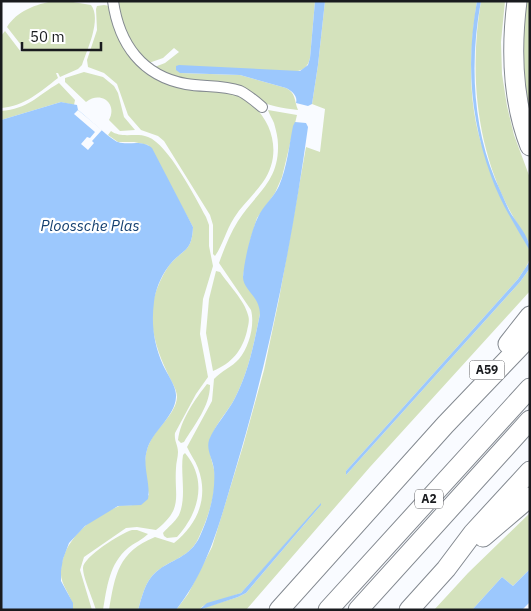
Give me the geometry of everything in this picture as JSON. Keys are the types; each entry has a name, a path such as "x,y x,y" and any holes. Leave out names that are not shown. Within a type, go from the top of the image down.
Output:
{"highway":[{"path":"517,1 513,44 514,73 519,107 530,146"},
{"name":"A59","path":"445,425 530,316"},
{"path":"279,610 445,425 530,336"},
{"name":"A2","path":"328,610 530,388"},
{"name":"A2","path":"358,610 530,420"},
{"path":"410,610 446,569 473,533 530,472"},
{"path":"446,569 530,497"}],"street":[{"path":"113,1 118,22 128,46 136,58 147,68 160,76 186,84 239,91 262,107"}],"green space":[{"path":"54,1 91,5 94,11 95,18 92,35 82,65 78,69 60,77 56,73 58,78 38,93 18,104 1,108 1,36 5,31 21,52 25,50 7,27 11,21 28,9"},
{"path":"115,1 315,1 310,58 303,69 290,72 229,68 180,73 240,75 286,88 293,95 298,110 274,106 252,96 187,81 152,68 165,63 179,52 174,48 163,58 146,64 130,45"},
{"path":"325,1 477,1 472,39 471,77 478,134 503,202 530,252 528,263 518,279 346,471 346,475 520,282 530,268 530,291 370,467 246,610 203,610 206,607 246,593 321,505 241,593 203,606 199,610 176,610 188,594 212,547 264,370 279,299 306,147 320,152 325,109 312,104"},
{"path":"481,1 505,1 501,42 502,74 514,135 530,178 530,244 498,187 483,135 478,109 476,82 477,28"},
{"path":"524,1 530,1 530,126 520,72"},
{"path":"97,6 110,6 145,71 235,94 249,102 266,121 273,145 273,158 270,170 263,182 234,218 215,256 213,254 213,225 210,215 164,141 158,136 141,130 128,115 117,84 104,73 88,67 87,60 97,30 96,9"},
{"path":"84,72 103,77 114,86 118,93 124,117 135,130 120,131 109,120 111,109 110,104 106,100 97,98 86,102 65,82 65,78"},
{"path":"59,83 75,100 74,105 61,102 1,120 1,111 25,105"},
{"path":"268,110 297,115 282,177 275,193 257,218 250,241 243,276 260,306 260,314 244,378 230,407 215,429 211,440 210,452 215,481 210,510 199,537 191,550 156,572 149,580 138,610 109,610 116,575 126,557 143,543 155,537 174,543 195,519 199,509 202,499 201,479 197,465 187,447 212,401 214,379 239,359 246,348 250,336 251,310 219,263 232,231 265,187 275,169 278,140 274,123"},
{"path":"111,131 120,135 148,137 156,142 180,172 206,217 209,225 209,246 213,266 203,299 200,334 208,377 196,394 175,433 178,452 176,502 171,515 156,530 137,527 126,528 84,557 80,570 92,610 73,610 61,575 63,559 67,549 88,523 107,511 123,505 135,504 149,495 145,468 147,448 153,436 170,415 177,397 175,387 156,345 152,307 155,294 168,267 188,247 193,227 148,145 134,142 118,142 108,135"},
{"path":"216,271 220,272 240,298 249,321 245,338 235,356 226,364 213,371 206,333 209,299"},
{"path":"207,384 210,385 205,408 184,442 181,443 178,440 179,433 185,418"},
{"path":"185,453 197,474 198,496 191,518 185,528 177,537 167,538 163,533 179,515 183,501 182,462"},
{"path":"530,513 530,569 513,586 502,577 472,610 434,610 468,573"},
{"path":"132,530 148,534 128,548 117,561 110,576 103,610 96,610 85,577 83,568 85,563 103,546"}],"water":[{"path":"315,1 325,1 312,104 308,106 296,103 294,94 286,88 240,75 180,73 176,70 176,66 179,65 300,71 308,65 310,58"},
{"path":"477,1 481,1 475,45 475,91 482,136 487,158 495,179 509,210 528,240 530,251 495,186 478,133 474,111 471,67"},
{"name":"Ploossche Plas","path":"61,102 77,105 78,110 104,133 118,142 139,143 152,148 193,227 188,247 173,261 161,279 153,310 157,350 173,385 176,397 172,411 147,450 145,462 148,499 141,505 118,506 85,526 69,543 63,559 61,581 73,603 73,610 1,610 1,120"},
{"path":"295,122 306,123 308,127 287,257 269,344 247,429 218,526 197,578 176,610 138,610 149,580 156,572 191,549 200,536 209,512 214,478 208,448 209,440 240,388 250,357 260,314 257,302 244,282 246,255 258,217 277,190 282,179"},
{"path":"530,261 530,268 520,282 346,475 346,471 518,279"},
{"path":"321,503 246,593 199,610 207,603 241,593"},
{"path":"530,569 530,602 522,610 472,610 502,577 513,586"}],"pier":[{"path":"78,110 102,130 92,141 94,143 88,150 81,144 95,132 74,114"}]}
